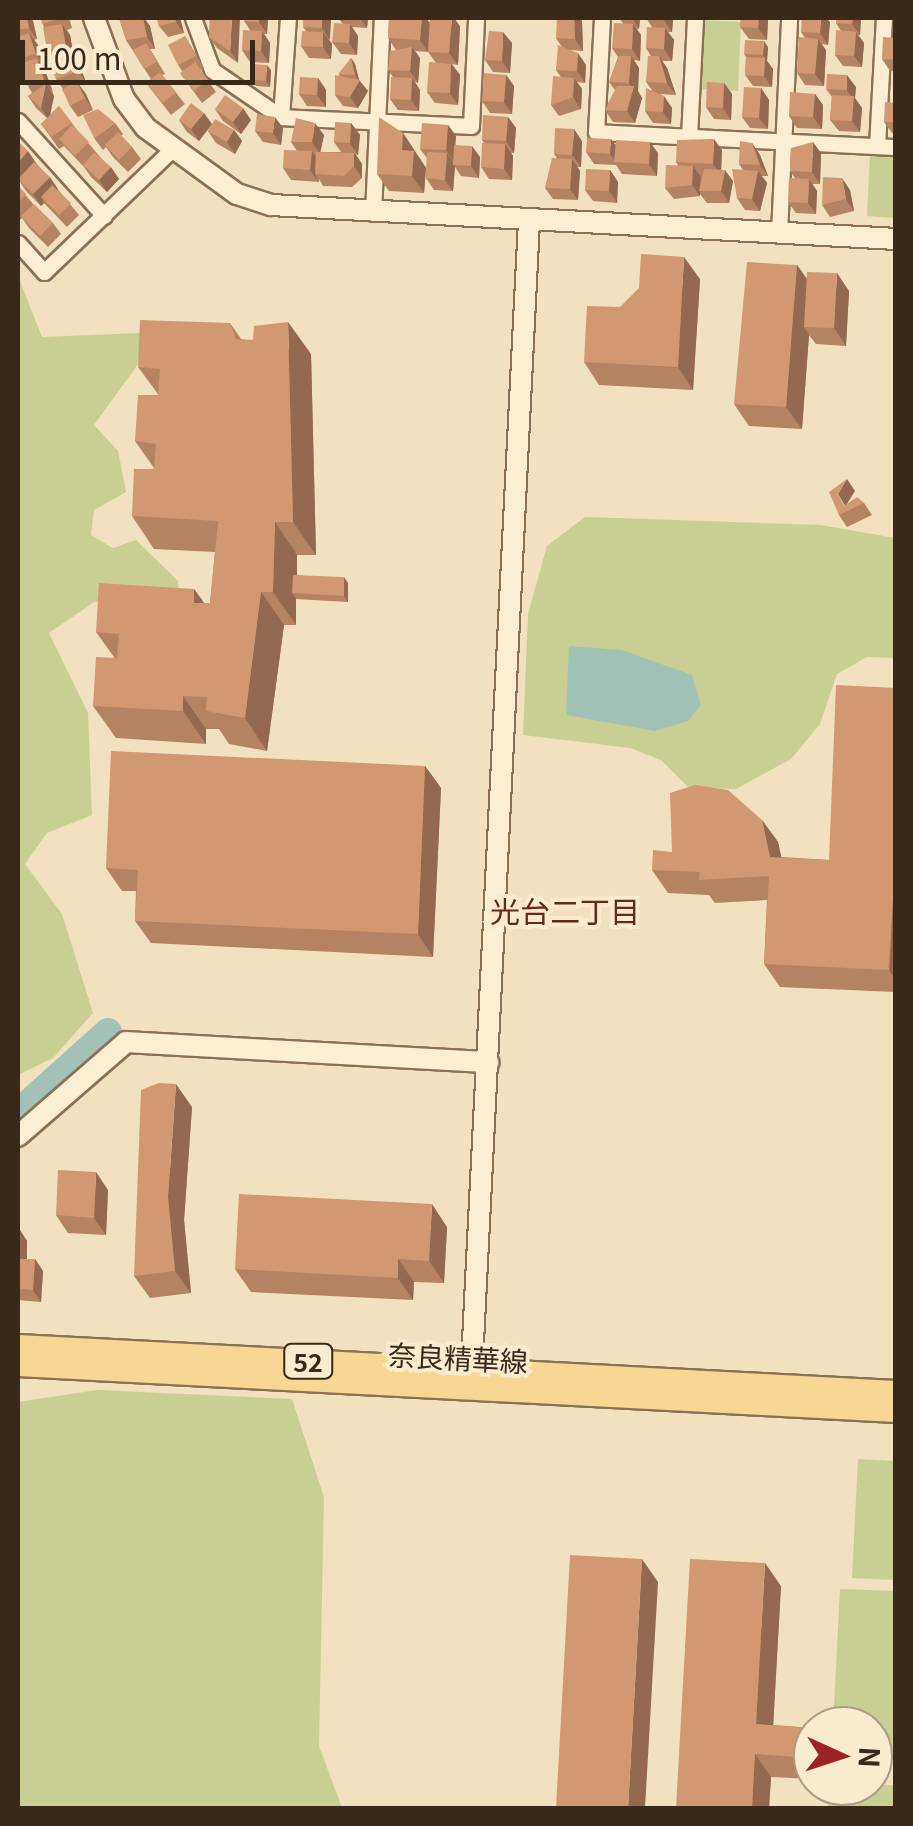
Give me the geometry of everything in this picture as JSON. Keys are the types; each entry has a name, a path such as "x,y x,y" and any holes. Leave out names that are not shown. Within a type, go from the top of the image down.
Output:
{"main road":[{"name":"奈良精華線","path":"18,1346 896,1411"},
{"name":"奈良精華線","path":"18,1365 896,1392"}],"street":[{"path":"94,18 124,99 171,150 271,206 896,239"},
{"path":"193,18 212,70 281,117 471,126 476,18"},
{"path":"281,117 288,18"},
{"path":"373,213 382,18"},
{"path":"602,18 596,132 896,147"},
{"path":"689,137 695,18"},
{"path":"778,233 789,18"},
{"path":"878,146 884,18"},
{"path":"18,121 104,216"},
{"path":"18,243 44,272 171,150"},
{"path":"471,1378 529,220"},
{"path":"18,1136 126,1042 488,1062"}],"green space":[{"path":"701,20 741,22 738,91 698,89"},
{"path":"870,154 895,155 895,218 867,216"},
{"path":"18,276 42,337 140,333 141,360 94,425 118,451 126,492 94,510 91,535 113,548 136,540 178,581 180,604 94,602 49,633 88,713 92,815 47,833 25,864 62,914 93,1013 53,1058 18,1075"},
{"path":"585,517 821,525 895,538 895,658 867,657 837,674 820,724 791,759 736,789 688,787 661,760 630,748 523,735 528,614 547,546"},
{"path":"97,1390 292,1399 324,1497 319,1746 342,1808 18,1808 18,1402"},
{"path":"858,1459 895,1461 895,1580 852,1578"},
{"path":"840,1589 895,1591 895,1752 893,1706 834,1706"},
{"path":"893,1785 895,1808 828,1808 893,1806"}],"water":[{"path":"569,646 622,650 692,675 701,705 688,721 655,731 566,715"}],"building":[{"path":"18,18 27,18 29,28 18,30"},
{"path":"119,18 143,18 147,37 126,40"},
{"path":"157,18 175,18 176,22 159,26"},
{"path":"210,18 232,18 230,51 209,37"},
{"path":"303,18 322,18 322,28 303,27"},
{"path":"389,18 422,18 420,40 388,38"},
{"path":"430,18 452,18 449,53 428,52"},
{"path":"557,18 574,18 575,39 556,38"},
{"path":"741,18 759,18 758,28 740,27"},
{"path":"802,18 821,18 820,33 801,32"},
{"path":"836,18 853,18 852,24 836,23"},
{"path":"334,23 350,24 349,43 332,42"},
{"path":"614,23 633,24 632,49 612,48"},
{"path":"62,24 66,46 47,50 43,27"},
{"path":"647,27 665,28 664,49 646,48"},
{"path":"243,30 262,31 261,51 242,50"},
{"path":"836,30 856,32 854,56 835,55"},
{"path":"302,31 323,32 323,47 301,46"},
{"path":"489,31 503,32 502,61 485,60"},
{"path":"29,33 36,54 18,59 18,37"},
{"path":"185,36 196,56 178,65 168,45"},
{"path":"799,37 818,39 815,74 797,73"},
{"path":"883,37 896,38 896,60 882,59"},
{"path":"745,40 764,41 763,55 744,54"},
{"path":"146,43 157,62 144,69 133,50"},
{"path":"558,45 578,53 577,71 556,70"},
{"path":"412,47 410,71 388,70 390,51"},
{"path":"72,55 78,71 56,79 50,63"},
{"path":"619,56 631,56 629,83 609,82"},
{"path":"648,56 659,56 667,83 646,82"},
{"path":"746,57 765,58 764,76 745,75"},
{"path":"37,58 44,80 28,86 20,64"},
{"path":"351,58 355,75 338,74"},
{"path":"195,62 208,80 194,91 180,73"},
{"path":"429,62 451,64 450,93 427,92"},
{"path":"253,64 267,65 266,81 252,80"},
{"path":"160,72 176,92 163,103 146,83"},
{"path":"484,73 506,75 504,102 482,101"},
{"path":"827,74 847,75 847,90 826,89"},
{"path":"335,75 360,80 350,97 335,95"},
{"path":"553,76 574,78 573,97 551,105"},
{"path":"300,77 318,78 317,95 299,94"},
{"path":"391,77 412,78 411,100 390,99"},
{"path":"77,82 85,98 70,106 62,89"},
{"path":"707,82 724,83 723,108 706,107"},
{"path":"46,84 41,108 28,96"},
{"path":"617,86 634,86 627,111 605,110"},
{"path":"744,87 761,88 759,118 742,117"},
{"path":"646,88 664,96 663,112 645,111"},
{"path":"790,92 815,94 813,117 789,116"},
{"path":"225,95 243,108 233,122 215,109"},
{"path":"832,95 854,96 852,121 830,120"},
{"path":"885,102 896,103 896,122 884,122"},
{"path":"191,103 204,113 191,129 179,120"},
{"path":"59,106 72,123 51,137 41,124"},
{"path":"98,109 115,123 94,138 83,115"},
{"path":"257,114 275,117 273,133 255,131"},
{"path":"483,115 508,117 506,141 482,140"},
{"path":"379,117 403,133 402,150 414,151 412,176 377,174"},
{"path":"296,118 315,123 312,142 291,142"},
{"path":"215,119 234,130 227,142 208,131"},
{"path":"335,122 351,123 350,143 334,142"},
{"path":"422,123 448,125 446,150 420,149"},
{"path":"72,125 89,142 75,156 59,139"},
{"path":"555,128 574,129 572,155 554,154"},
{"path":"118,132 132,147 119,160 105,145"},
{"path":"587,138 611,139 610,154 586,152"},
{"path":"714,139 713,164 676,162 677,140"},
{"path":"616,140 650,142 649,164 614,162"},
{"path":"18,141 28,151 18,163"},
{"path":"740,141 752,143 760,165 739,164"},
{"path":"813,142 812,172 790,171 791,148"},
{"path":"482,143 505,144 504,169 481,167"},
{"path":"454,145 472,146 471,166 453,165"},
{"path":"284,150 312,151 310,170 283,168"},
{"path":"94,152 111,167 99,180 83,165"},
{"path":"316,152 354,153 354,166 344,176 315,174"},
{"path":"427,152 447,153 445,180 426,178"},
{"path":"552,158 572,159 570,189 545,188"},
{"path":"34,162 50,177 33,194 18,179"},
{"path":"666,165 693,166 692,185 665,188"},
{"path":"586,169 610,170 609,191 585,190"},
{"path":"704,169 725,170 721,191 699,191"},
{"path":"732,169 758,171 752,199 737,198"},
{"path":"823,177 842,178 846,199 822,205"},
{"path":"789,178 809,179 808,203 788,202"},
{"path":"52,185 71,203 59,215 41,197"},
{"path":"18,186 26,194 18,203"},
{"path":"34,204 53,223 40,236 21,216"},
{"path":"641,254 684,257 678,367 584,362 587,306 620,307 639,288"},
{"path":"747,262 797,265 786,407 734,404"},
{"path":"807,272 837,273 834,328 804,327"},
{"path":"140,320 230,323 236,339 253,340 254,326 288,322 293,522 275,522 273,592 261,592 245,718 206,711 207,697 183,696 183,711 93,706 96,657 117,658 119,634 96,632 99,583 194,589 194,603 210,603 218,521 132,516 134,469 154,469 156,444 135,441 138,395 158,395 160,369 138,367"},
{"path":"847,479 838,494 844,506 857,497 864,503 839,515 829,492"},
{"path":"293,575 344,577 344,596 292,593"},
{"path":"836,685 896,688 896,846 889,970 764,964 769,876 699,880 700,872 652,870 653,850 672,852 670,793 695,785 728,790 762,820 770,857 829,860"},
{"path":"111,751 425,766 418,934 135,921 138,870 106,868"},
{"path":"159,1083 176,1084 168,1197 175,1271 134,1276 141,1090"},
{"path":"58,1170 96,1172 94,1218 56,1215"},
{"path":"239,1194 432,1204 429,1261 398,1259 398,1278 235,1269"},
{"path":"19,1259 35,1259 33,1290 18,1289"},
{"path":"570,1555 642,1559 628,1808 556,1808"},
{"path":"690,1559 765,1563 756,1724 793,1727 793,1757 755,1754 752,1808 676,1808"}],"waterway":[{"path":"18,1113 108,1032"}],"district":[{"name":"光台二丁目","path":"565,910"}]}
